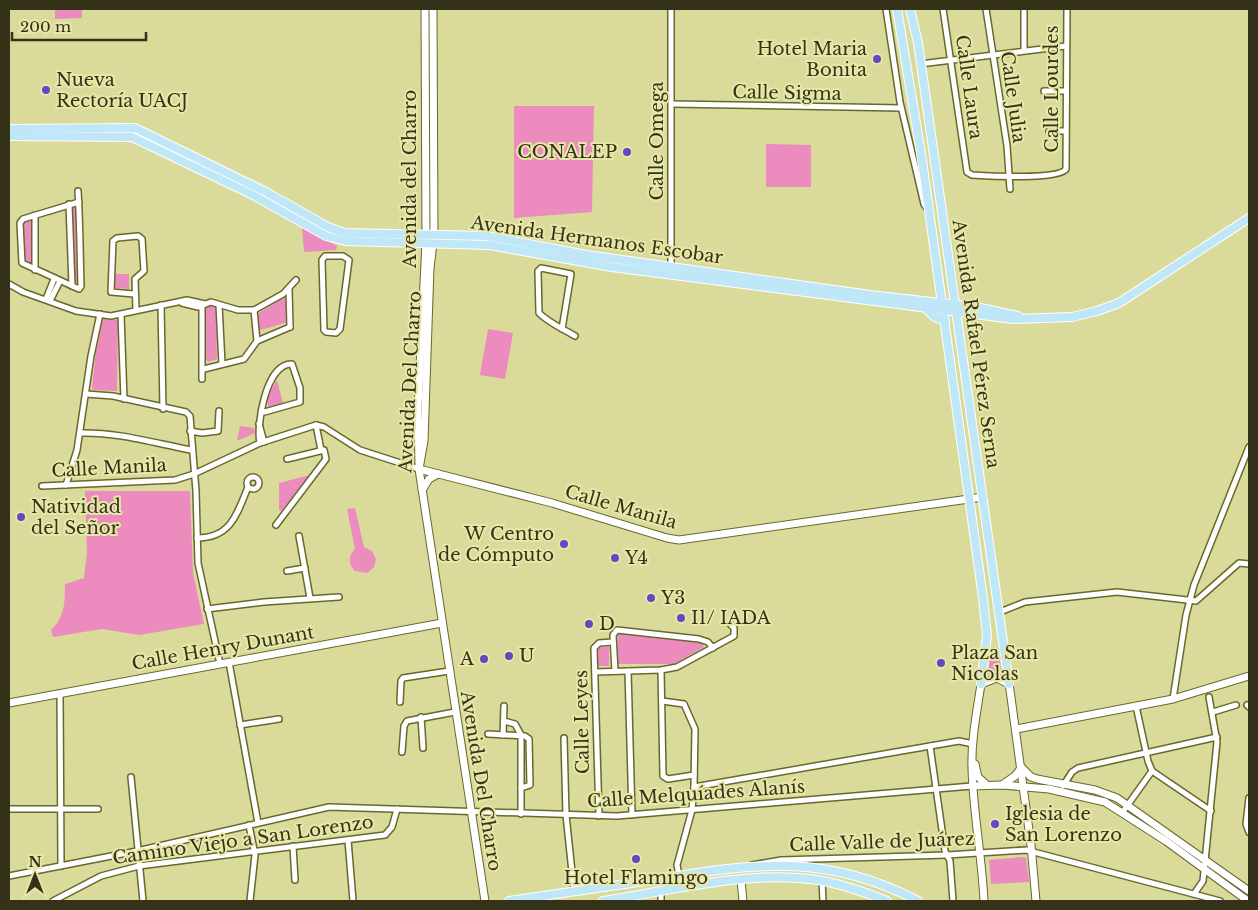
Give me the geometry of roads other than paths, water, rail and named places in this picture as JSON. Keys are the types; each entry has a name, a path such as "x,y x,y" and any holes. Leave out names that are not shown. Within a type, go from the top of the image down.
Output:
{"main road":[{"name":"Avenida Rafael Pérez Serna","path":"897,9 903,37 943,307 987,635 981,684"},
{"name":"Avenida Rafael Pérez Serna","path":"910,9 920,64 1009,684"},
{"path":"27,136 31,134 61,133 64,128"},
{"name":"Avenida Hermanos Escobar","path":"9,129 135,128 266,192 338,232 395,238"},
{"path":"124,135 127,132 135,132 166,147 174,148"},
{"name":"Avenida Hermanos Escobar","path":"9,136 124,135 137,138 221,178 326,236 345,241 487,236 562,259 671,270 882,300 1009,313 1022,318"},
{"name":"Avenida Hermanos Escobar","path":"955,308 974,314 1013,319 1072,317 1098,311 1119,303 1249,218"},
{"name":"Avenida Hermanos Escobar","path":"520,246 612,263"},
{"name":"Avenida Hermanos Escobar","path":"882,300 925,308 943,307"},
{"path":"925,308 935,317 945,321"},
{"path":"958,328 964,320 974,314"},
{"path":"509,901 725,868 787,865 835,871 888,886 918,901"},
{"path":"741,880 743,872 750,866"},
{"path":"723,882 730,877 725,868"},
{"path":"603,901 723,882 778,877 822,881 852,888 887,901"}],"street":[{"name":"Avenida del Charro","path":"425,9 430,204"},
{"name":"Avenida Del Charro","path":"430,238 434,9"},
{"name":"Calle Omega","path":"671,9 671,270"},
{"path":"886,9 901,108 924,204 929,210"},
{"name":"Calle Laura","path":"943,9 952,60 966,170 972,175 1009,176"},
{"name":"Calle Julia","path":"986,9 1010,190"},
{"path":"1024,9 1024,50"},
{"name":"Calle Lourdes","path":"1009,176 1059,174 1066,169 1067,9"},
{"path":"920,64 1066,46"},
{"path":"1044,91 1066,91"},
{"name":"Calle Sigma","path":"672,104 901,108"},
{"path":"1049,131 1066,130"},
{"path":"78,190 79,202 81,286 78,289 35,270 22,262 20,250 21,221 34,215 79,202"},
{"path":"69,204 72,286"},
{"path":"34,215 35,270"},
{"path":"134,294 111,292 113,241 117,238 138,236 142,239 144,271 135,277 134,294 136,310"},
{"name":"Avenida del Charro","path":"419,469 417,464 418,408 430,238"},
{"path":"325,256 343,256 349,260 340,329 336,332 326,332 324,330 322,260 325,256"},
{"path":"560,272 562,259"},
{"path":"562,329 571,276 541,268 539,270 539,311 544,318 562,329 575,336"},
{"path":"48,300 57,280"},
{"path":"9,284 23,292 76,311 121,315 136,310 187,300 203,304 211,302 238,310 254,310 289,289 296,280"},
{"path":"289,289 290,327 295,331"},
{"path":"202,379 204,369 203,304"},
{"path":"161,305 163,409"},
{"path":"219,305 222,364"},
{"path":"254,310 257,341"},
{"path":"66,485 73,466 80,432 100,314"},
{"path":"121,315 124,399"},
{"path":"204,369 244,359 257,341 290,327"},
{"path":"261,413 300,402 300,388 292,364 282,367 274,376 264,397 257,430 262,442"},
{"path":"86,394 109,395 163,409 186,412 190,416 199,572 220,664"},
{"path":"190,433 215,432 220,429 219,412"},
{"path":"276,525 325,463 317,425"},
{"name":"Calle Manila","path":"42,486 158,482 194,474 262,442 317,425 360,450 419,469 552,503 667,538 680,540 983,497"},
{"path":"80,432 108,433 191,450"},
{"path":"1173,699 1194,585 1249,448"},
{"path":"287,459 323,450"},
{"name":"Avenida Del Charro","path":"419,469 485,901"},
{"path":"421,490 429,479 438,474"},
{"path":"197,538 212,537 224,531 232,521 248,487"},
{"path":"299,536 310,598"},
{"path":"1000,612 1025,602 1118,592 1190,601 1201,599 1239,564 1249,564"},
{"path":"287,571 305,568"},
{"path":"207,609 310,598 338,597"},
{"name":"Calle Henry Dunant","path":"9,703 442,623"},
{"path":"595,672 661,670 681,665 734,636 734,628 730,624"},
{"path":"615,671 614,631 620,629 699,639 708,642 713,648"},
{"name":"Calle Leyes","path":"599,816 595,645 613,642"},
{"path":"229,662 258,823"},
{"path":"661,670 663,776 668,779 694,775"},
{"path":"400,702 401,681 403,678 449,671"},
{"path":"628,671 632,815"},
{"path":"1016,729 1173,699 1249,676"},
{"path":"984,901 981,852 972,786 973,747 981,684 997,678 1009,684 1032,851 1036,901"},
{"path":"60,693 61,866"},
{"path":"1194,894 1203,881 1218,737 1209,697"},
{"path":"662,701 684,704 694,725 692,810 677,865 679,875"},
{"path":"1213,712 1236,705"},
{"path":"504,706 504,735"},
{"path":"1136,706 1146,753 1152,771 1211,811"},
{"path":"402,752 405,723 421,717 455,712"},
{"path":"421,717 423,748"},
{"path":"240,726 279,719"},
{"path":"504,721 514,724 521,735 521,814"},
{"path":"488,734 521,735 527,737 530,741 530,782 528,787 521,788"},
{"path":"1061,791 1065,783 1078,768 1218,737"},
{"path":"564,738 566,815 574,891"},
{"path":"694,787 959,741 973,747"},
{"path":"930,746 947,855 950,861 953,901"},
{"path":"973,747 978,777 987,785"},
{"path":"1021,767 1037,779 1065,783 1108,794 1249,891"},
{"path":"1002,785 1015,776 1021,767"},
{"path":"1122,814 1152,771"},
{"path":"131,777 143,901"},
{"path":"972,786 1002,785 1061,791 1105,802 1248,901"},
{"name":"Calle Melquíades Alanís","path":"9,876 137,851 329,807 521,814 632,815 972,786"},
{"path":"1249,798 1246,824 1249,832"},
{"path":"9,809 98,809"},
{"name":"Camino Viejo a San Lorenzo","path":"52,901 101,876 139,866 385,835 392,828 397,809"},
{"path":"249,825 255,856 250,901"},
{"path":"348,840 353,901"},
{"path":"293,846 294,880"},
{"name":"Calle Valle de Juárez","path":"750,866 761,862 781,860 1032,851 1220,901"},
{"path":"741,880 743,901"},
{"path":"822,881 823,901"},
{"path":"661,892 661,901"}],"place":[{"name":"Hotel Maria Bonita","path":"877,59"},
{"name":"Nueva Rectoría UACJ","path":"46,90"},
{"name":"CONALEP","path":"627,152"},
{"name":"Natividad del Señor","path":"21,517"},
{"name":"W Centro de Cómputo","path":"564,544"},
{"name":"Y4","path":"615,558"},
{"name":"Y3","path":"651,598"},
{"name":"I1/ IADA","path":"681,618"},
{"name":"D","path":"589,624"},
{"name":"U","path":"509,656"},
{"name":"A","path":"484,659"},
{"name":"Plaza San Nicolas","path":"941,663"},
{"name":"Iglesia de San Lorenzo","path":"995,824"},
{"name":"Hotel Flamingo","path":"636,859"}]}
